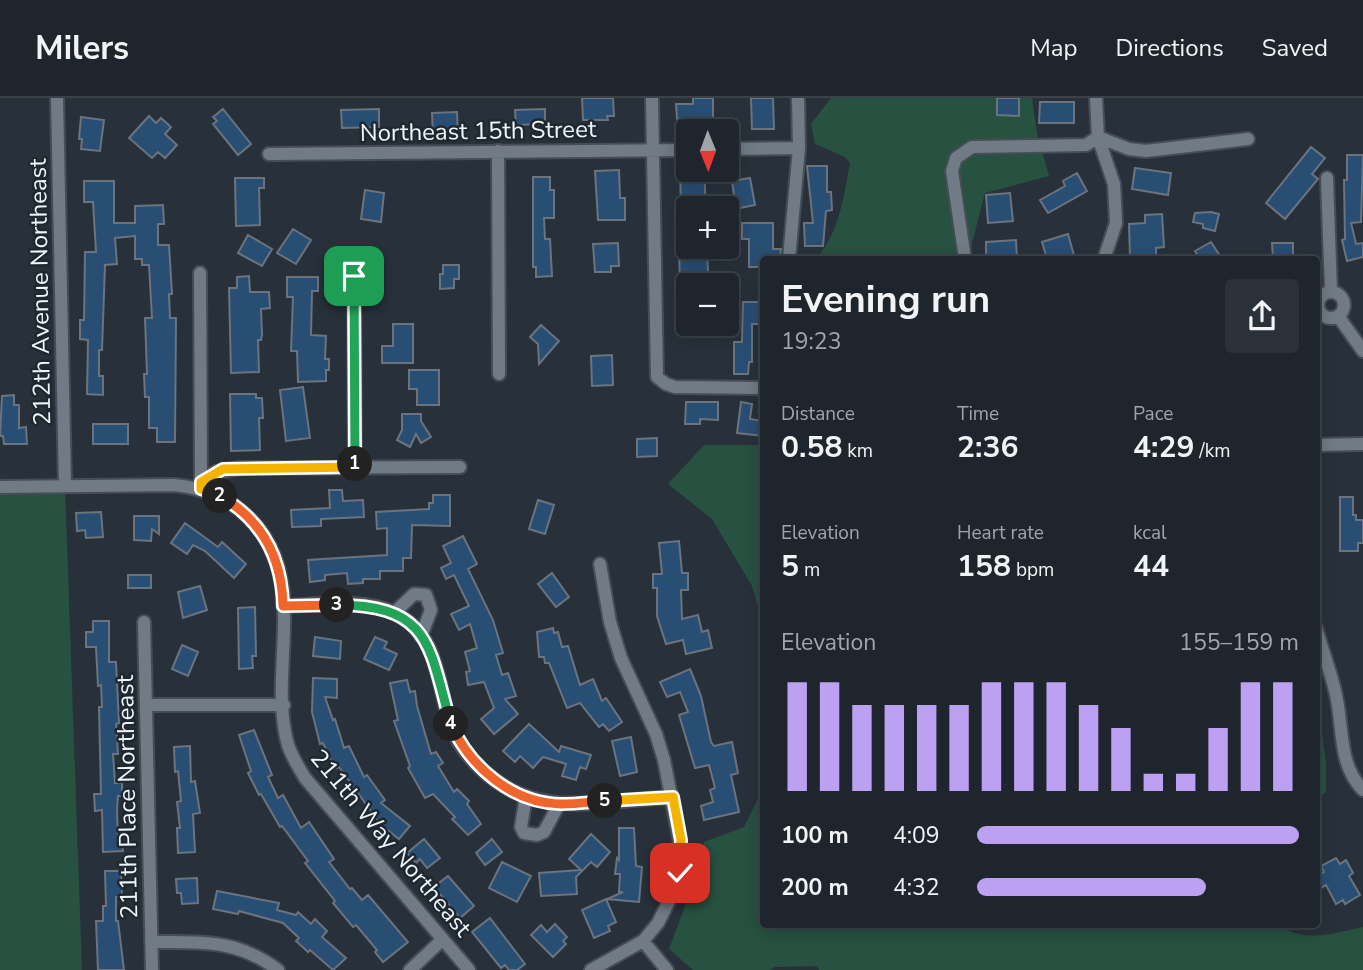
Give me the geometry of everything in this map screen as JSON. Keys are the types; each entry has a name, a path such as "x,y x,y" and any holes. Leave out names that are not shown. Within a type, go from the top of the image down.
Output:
{"street":[{"name":"212th Avenue Northeast","path":"57,98 65,486"},
{"path":"652,98 656,369 660,381 675,387 760,388"},
{"path":"789,256 799,148 799,98"},
{"path":"1096,98 1098,137 1114,184 1116,223 1105,256"},
{"path":"1098,137 1129,149 1146,151 1248,139"},
{"path":"965,256 952,171 956,158 972,147 1086,145 1098,137"},
{"path":"739,149 799,148"},
{"name":"Northeast 15th Street","path":"270,155 676,150"},
{"path":"498,151 499,374"},
{"path":"1327,178 1331,292"},
{"path":"199,486 200,273"},
{"path":"354,276 355,467"},
{"path":"1320,298 1331,292 1339,294 1344,301 1344,310 1338,316 1329,318 1320,312"},
{"path":"1338,316 1363,351"},
{"path":"1320,445 1363,444"},
{"path":"0,487 199,486 223,469 460,467"},
{"name":"211th Way Northeast","path":"199,486 230,502 259,528 272,548 279,569 283,606 284,705 288,744 305,778 469,970"},
{"path":"591,970 643,941 668,908 680,873 681,840 656,734 631,682 610,622 600,564"},
{"path":"394,612 414,594 426,595 431,610 421,636"},
{"path":"283,606 354,605 394,612 421,636 432,651 450,722 469,757 488,774 526,796 559,804 673,797"},
{"name":"211th Place Northeast","path":"144,622 152,970"},
{"path":"1320,641 1336,692 1344,754 1352,777 1363,790"},
{"path":"147,705 284,705"},
{"path":"526,796 521,827 524,833 530,836 544,832 559,804"},
{"path":"410,970 443,939"},
{"path":"643,941 667,970"},
{"path":"151,942 207,942 233,946 258,955 278,970"}],"green space":[{"path":"831,98 1032,98 1037,133 1049,176 985,193 969,256 818,256 835,227 850,163 845,157 815,144 811,124"},
{"path":"704,445 760,445 760,614 752,586 712,519 668,484"},
{"path":"65,486 82,970 0,970 0,487"},
{"path":"1320,719 1326,762 1326,792 1320,796"},
{"path":"760,795 760,928 1285,928 1298,934 1319,935 1363,927 1363,970 819,970 817,966 775,967 770,970 693,970 669,949 694,882 704,842 744,827"}],"building":[{"path":"582,98 613,98 614,116 607,116 608,120 583,120"},
{"path":"693,98 713,98 713,118 677,119 676,104 693,104"},
{"path":"751,98 773,98 774,129 752,129"},
{"path":"997,98 1019,98 1019,116 997,115"},
{"path":"1040,102 1074,102 1074,123 1039,123"},
{"path":"223,109 251,144 238,155 213,124 217,121 213,117"},
{"path":"379,109 379,127 342,128 341,110"},
{"path":"545,109 545,124 516,125 515,110"},
{"path":"457,112 458,135 433,136 432,113"},
{"path":"149,116 156,123 161,118 171,127 165,134 177,145 165,158 158,152 152,158 129,138"},
{"path":"81,117 104,120 100,151 81,149"},
{"path":"1311,147 1325,158 1312,174 1318,179 1285,219 1266,203"},
{"path":"1347,155 1363,155 1361,222 1351,223 1356,244 1363,243 1363,257 1347,261 1342,240 1345,239 1344,180 1347,180"},
{"path":"807,166 827,166 827,192 831,192 832,210 826,211 823,246 805,246 804,223 813,223"},
{"path":"1135,168 1171,173 1168,195 1132,189"},
{"path":"619,170 620,198 625,198 625,220 598,220 595,171"},
{"path":"1077,173 1087,191 1048,213 1040,200 1065,186 1063,181"},
{"path":"533,177 550,177 550,190 554,190 554,218 544,218 545,239 550,239 552,276 536,277 536,267 533,267"},
{"path":"235,178 264,178 264,188 259,188 260,225 236,226"},
{"path":"750,178 755,205 739,208 739,196 727,196 734,195 732,182"},
{"path":"84,181 114,181 114,223 135,223 135,206 163,205 164,224 158,224 158,245 169,245 172,294 169,294 170,318 176,318 175,442 157,442 157,428 149,428 149,397 145,397 144,374 147,374 145,318 152,318 149,265 142,265 142,259 135,259 135,236 115,238 117,264 105,265 102,350 99,350 99,376 103,376 103,395 87,394 88,340 80,339 80,320 84,320 85,252 96,252 93,202 84,202"},
{"path":"680,182 705,182 705,196 681,196"},
{"path":"365,190 384,193 381,222 361,219"},
{"path":"1010,193 1013,221 988,223 986,195"},
{"path":"1195,213 1219,214 1215,231 1193,222"},
{"path":"1162,214 1164,247 1156,248 1156,256 1130,256 1129,224 1145,223 1145,215"},
{"path":"742,223 773,223 773,249 781,249 780,256 760,256 760,267 749,267 749,239 742,239"},
{"path":"293,229 311,240 296,264 277,253"},
{"path":"1068,234 1074,256 1046,256 1042,242"},
{"path":"248,235 272,249 262,266 238,253"},
{"path":"1016,240 1017,256 986,256 986,242"},
{"path":"1211,242 1220,256 1198,256 1195,251"},
{"path":"618,243 619,266 611,266 611,272 595,272 593,244"},
{"path":"1272,243 1293,243 1293,256 1273,256"},
{"path":"679,259 707,259 708,272 680,273"},
{"path":"443,265 459,265 459,279 454,279 454,288 440,289"},
{"path":"249,276 250,292 269,292 270,308 261,309 259,372 231,373 229,288 237,288 237,277"},
{"path":"287,277 318,277 318,291 312,291 311,335 326,336 325,359 329,359 329,370 326,370 326,381 298,382 297,351 291,351 293,297 287,297"},
{"path":"743,302 760,302 760,324 752,324 752,362 749,362 748,374 734,374 734,342 742,342"},
{"path":"393,324 413,324 413,363 382,363 382,346 393,346"},
{"path":"541,325 559,341 539,364 538,344 530,337"},
{"path":"612,355 613,385 592,386 591,356"},
{"path":"409,370 439,370 439,405 417,405 417,389 409,389"},
{"path":"303,387 310,438 286,441 280,390"},
{"path":"230,394 256,394 256,398 262,398 263,418 259,418 260,450 231,451"},
{"path":"14,395 14,405 19,405 19,428 26,427 27,444 4,444 3,436 0,436 2,396"},
{"path":"686,402 718,402 718,420 700,419 700,424 685,424"},
{"path":"741,402 752,404 750,419 760,421 760,436 737,433"},
{"path":"402,414 421,414 421,421 431,437 421,443 416,434 410,447 397,440 402,430"},
{"path":"93,424 128,424 128,444 93,444"},
{"path":"657,438 657,456 637,457 637,439"},
{"path":"329,490 342,490 343,501 363,500 364,517 321,519 321,526 292,527 291,510 330,508"},
{"path":"433,495 450,495 450,526 412,525 411,558 403,558 403,571 380,571 380,579 363,579 363,583 348,584 347,573 325,575 325,580 310,582 308,560 387,555 387,528 377,529 376,512 429,509 429,503 433,503"},
{"path":"1340,497 1353,497 1353,515 1356,515 1356,520 1363,520 1363,543 1358,543 1358,551 1340,551"},
{"path":"538,500 554,505 545,534 529,529"},
{"path":"101,512 103,537 86,538 85,530 77,531 76,513"},
{"path":"134,516 159,516 159,534 152,529 151,541 134,540"},
{"path":"185,523 218,547 222,542 246,564 234,578 205,551 193,545 187,554 171,543"},
{"path":"463,536 477,564 468,569 493,620 503,653 496,655 502,675 508,673 516,696 505,699 518,714 494,734 481,719 494,708 484,682 468,685 466,672 470,671 465,652 477,648 470,624 459,630 451,614 469,606 454,575 446,579 441,568 451,563 443,546"},
{"path":"679,541 682,573 688,573 688,590 681,590 682,619 698,615 702,632 708,630 712,648 686,654 683,640 666,644 657,616 657,588 653,588 653,574 662,574 659,543"},
{"path":"552,573 569,597 556,607 538,584"},
{"path":"128,575 151,575 151,588 128,588"},
{"path":"200,586 207,610 183,618 178,592"},
{"path":"255,607 256,656 252,656 253,668 239,669 238,608"},
{"path":"93,621 109,621 109,662 116,662 118,754 113,754 115,783 122,783 122,796 118,796 117,810 118,840 122,840 123,851 103,852 102,810 95,811 94,794 101,794 99,707 102,707 96,647 86,647 86,632 93,632"},
{"path":"553,628 554,633 558,632 562,647 568,646 580,685 593,679 602,701 606,698 622,722 609,731 603,724 599,727 580,703 567,708 549,663 545,663 544,657 539,657 537,632"},
{"path":"315,637 341,641 340,659 313,656"},
{"path":"375,637 387,642 384,648 397,654 389,670 364,659"},
{"path":"182,645 198,652 188,676 172,669"},
{"path":"690,669 701,696 711,742 714,746 732,742 738,773 731,775 739,812 704,820 701,806 713,802 710,790 715,788 709,765 695,768 679,715 688,712 680,692 667,697 660,682"},
{"path":"313,678 337,679 337,698 325,697 333,720 335,719 344,748 349,746 364,777 367,775 385,800 381,803 410,826 399,839 381,825 339,767 335,769 323,743 320,744 312,712"},
{"path":"407,680 410,692 415,691 431,754 436,752 443,763 438,766 454,792 457,789 469,801 467,804 481,824 468,835 433,794 425,798 408,768 410,766 394,721 398,720 390,683"},
{"path":"529,724 559,752 561,746 591,755 586,769 580,767 576,780 562,776 566,764 543,757 533,768 520,756 515,762 503,751"},
{"path":"254,730 272,775 268,777 278,798 283,795 301,828 309,822 334,859 329,862 350,889 362,900 368,895 408,942 383,962 375,952 377,950 356,925 353,927 333,903 335,901 305,863 308,861 282,826 280,827 261,794 259,795 248,773 251,771 239,735"},
{"path":"631,737 637,772 620,776 612,741"},
{"path":"190,746 191,782 195,781 200,813 193,814 195,852 178,853 177,828 180,828 177,802 181,801 178,771 175,772 174,747"},
{"path":"619,828 634,828 636,866 642,867 639,902 607,899 623,892 619,892 620,874 615,874 617,858 619,860"},
{"path":"591,834 610,852 597,867 591,862 576,877 577,894 541,896 539,873 581,870 569,859"},
{"path":"424,839 440,858 427,868 420,859 416,863 407,853"},
{"path":"492,839 502,852 485,865 476,853"},
{"path":"1336,858 1340,864 1346,860 1353,873 1349,876 1360,895 1345,904 1343,900 1336,904 1326,885 1320,889 1320,874 1324,872 1321,866"},
{"path":"502,862 531,876 517,902 489,888"},
{"path":"105,871 121,871 122,896 116,897 116,921 124,970 98,970 96,921 103,921 103,906 106,906"},
{"path":"448,876 474,906 460,918 434,887"},
{"path":"197,878 198,903 182,904 181,893 177,893 176,879"},
{"path":"217,891 279,903 277,910 296,915 298,912 311,924 315,919 327,931 322,937 346,958 333,970 296,941 299,938 283,923 239,911 238,914 213,909"},
{"path":"606,899 616,922 608,926 610,931 594,938 582,910"},
{"path":"490,918 525,964 517,970 509,970 505,965 501,968 472,932"},
{"path":"555,924 567,937 563,941 566,944 553,957 531,935 541,925 547,932"}],"route":[{"path":"354,276 355,467 223,469 201,482 201,489 230,502 259,528 272,548 279,569 283,606 373,607 394,612 409,623 432,651 450,722 457,738 469,757 488,774 514,791 559,804 673,797 681,840 680,873"}]}
